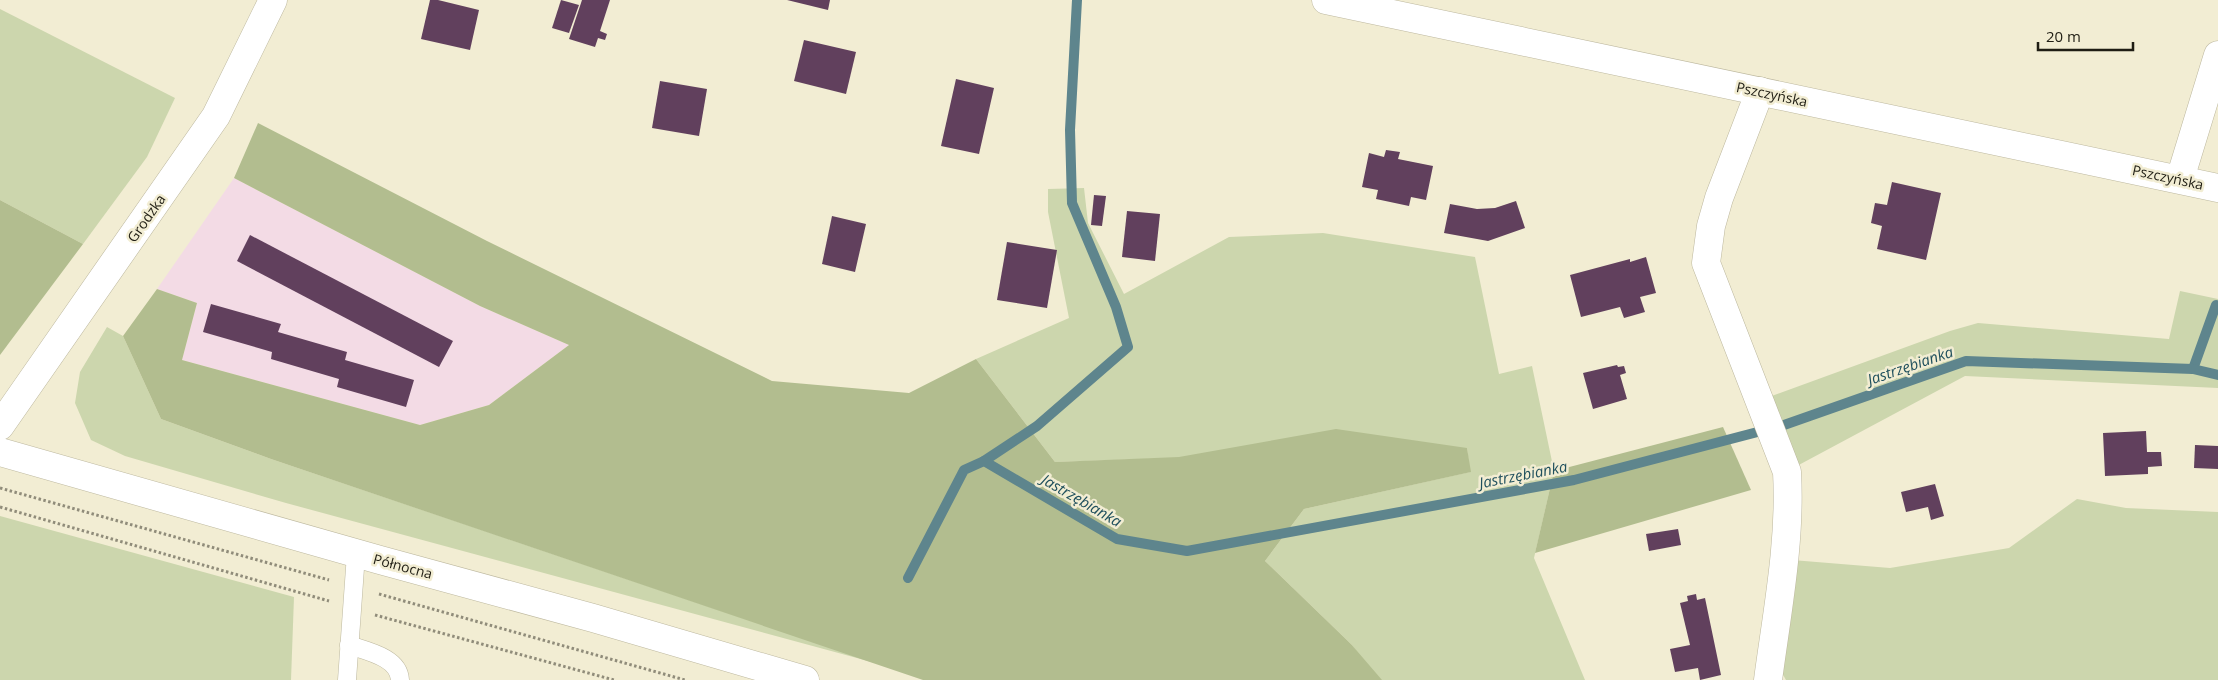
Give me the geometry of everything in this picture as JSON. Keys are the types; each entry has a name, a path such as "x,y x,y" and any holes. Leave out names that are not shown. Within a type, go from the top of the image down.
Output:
{"street":[{"name":"Grodzka","path":"0,426 216,116 273,0"},
{"name":"Pszczyńska","path":"1326,0 2218,188"},
{"path":"2180,179 2218,55"},
{"path":"1760,91 1719,198 1711,226 1706,263 1787,472 1789,496 1782,575 1768,680"},
{"name":"Północna","path":"0,452 356,554 593,618 805,680"}],"lane":[{"path":"346,680 356,554"},
{"path":"349,645 382,656 392,664 400,675 400,680"}],"path":[{"path":"0,507 352,608 614,680"}],"shaded area":[{"path":"234,178 480,306 569,345 489,405 420,425 182,360 197,303 157,289"}],"green space":[{"path":"0,9 175,98 147,157 83,244 0,200"},
{"path":"258,123 487,241 772,381 909,393 976,359 1055,462 1179,457 1336,429 1467,448 1471,472 1304,509 1265,561 1351,644 1382,680 923,680 271,459 161,419 123,336 157,289 197,303 182,360 420,425 489,405 569,345 480,306 234,178"},
{"path":"1084,188 1088,223 1124,294 1229,237 1323,233 1475,257 1499,374 1532,366 1554,471 1534,558 1585,680 1378,680 1351,644 1265,561 1304,509 1470,472 1467,448 1055,462 976,359 1069,318 1048,212 1048,189"},
{"path":"0,200 83,244 0,355"},
{"path":"2180,291 2218,299 2218,388 1965,376 1795,467 1784,425 1766,398 1950,331 1978,323 2169,339"},
{"path":"107,327 123,336 161,419 271,459 879,664 286,503 125,456 91,440 75,403 80,372"},
{"path":"1723,427 1751,490 1535,553 1554,471"},
{"path":"2077,499 2126,508 2218,512 2218,680 1786,680 1782,673 1792,560 1890,568 2009,548"},
{"path":"0,516 294,597 291,680 0,680"}],"building":[{"path":"430,0 438,0 479,10 470,50 421,39"},
{"path":"561,0 579,5 569,33 552,28"},
{"path":"582,0 610,0 600,31 607,34 605,40 598,38 595,47 569,39"},
{"path":"787,0 830,0 828,10"},
{"path":"804,40 856,52 846,94 794,81"},
{"path":"956,79 994,88 979,154 941,146"},
{"path":"660,81 707,89 699,136 652,128"},
{"path":"1386,150 1400,152 1398,159 1433,166 1426,200 1411,197 1409,206 1376,199 1378,190 1362,187 1369,153 1384,157"},
{"path":"1892,182 1941,193 1926,260 1877,249 1882,226 1871,223 1875,203 1887,205"},
{"path":"1094,195 1106,196 1102,226 1091,225"},
{"path":"1516,201 1525,228 1488,241 1444,233 1450,204 1477,209 1495,208"},
{"path":"1127,211 1160,214 1155,261 1122,257"},
{"path":"832,216 866,224 855,272 822,264"},
{"path":"250,235 453,341 439,367 237,261"},
{"path":"1007,242 1057,250 1047,308 997,300"},
{"path":"1646,257 1656,293 1640,297 1645,312 1624,318 1620,307 1581,317 1570,275 1630,259 1630,262"},
{"path":"211,304 281,324 278,332 347,352 345,360 414,380 406,407 337,387 339,379 271,359 272,352 203,332"},
{"path":"1617,365 1618,367 1624,366 1626,373 1620,375 1627,399 1593,409 1583,373"},
{"path":"2146,431 2147,452 2161,452 2162,466 2148,467 2148,474 2105,476 2103,433"},
{"path":"2195,445 2218,446 2218,469 2194,468"},
{"path":"1935,484 1944,516 1931,520 1928,507 1906,512 1901,492"},
{"path":"1678,529 1681,545 1649,551 1646,534"},
{"path":"1696,594 1697,600 1705,598 1721,675 1700,680 1698,668 1675,672 1670,649 1690,645 1680,603 1688,601 1687,596"}],"waterway":[{"path":"984,461 1037,426 1128,347 1116,307 1072,203 1070,130 1077,0"},
{"path":"2193,369 2216,305"},
{"name":"Jastrzębianka","path":"908,578 964,470 984,461 1117,539 1187,551 1574,480 1784,425 1966,361 2193,369 2218,375"}]}
